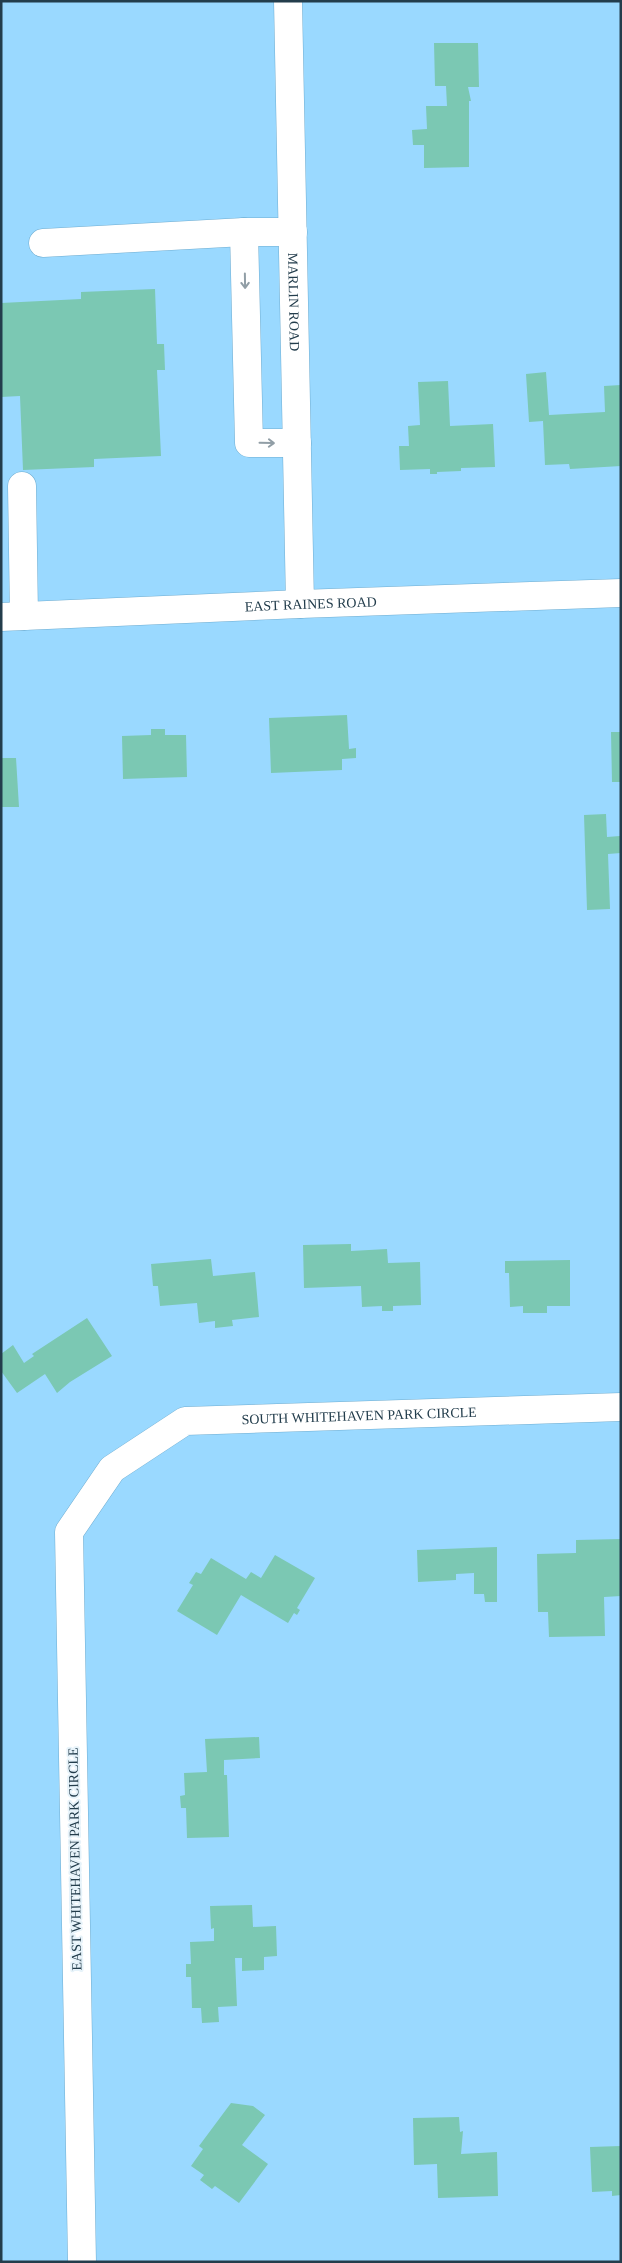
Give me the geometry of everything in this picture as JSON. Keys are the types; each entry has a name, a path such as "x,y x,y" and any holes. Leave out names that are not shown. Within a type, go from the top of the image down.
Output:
{"street":[{"name":"MARLIN ROAD","path":"288,1 300,604"},
{"path":"44,243 244,232 292,232"},
{"path":"244,232 249,442 297,443"},
{"path":"12,616 22,486"},
{"name":"EAST RAINES ROAD","path":"12,616 621,593"},
{"name":"SOUTH WHITEHAVEN PARK CIRCLE","path":"112,1469 185,1421 621,1407"},
{"name":"EAST WHITEHAVEN PARK CIRCLE","path":"82,2262 69,1532 112,1469"}],"building":[{"path":"434,43 478,43 479,87 468,87 471,101 469,101 469,167 424,168 424,145 413,145 412,130 427,129 426,106 447,106 446,86 435,86"},
{"path":"155,289 157,344 164,344 165,370 157,370 161,456 94,459 94,467 23,470 20,396 1,397 1,303 81,299 81,292"},
{"path":"546,372 549,415 605,412 604,386 621,385 621,466 570,469 569,464 545,465 543,421 529,422 526,374"},
{"path":"448,381 450,426 493,424 495,467 461,468 461,471 437,472 437,474 430,474 430,469 400,470 399,446 409,446 408,426 420,425 418,382"},
{"path":"347,715 349,749 356,748 356,758 342,759 342,770 271,773 269,718"},
{"path":"151,729 165,729 165,735 186,735 187,777 123,779 122,736 151,735"},
{"path":"611,732 621,732 621,782 612,782"},
{"path":"1,758 16,758 19,807 1,807"},
{"path":"606,814 607,837 620,836 621,853 608,854 610,909 587,910 584,815"},
{"path":"351,1244 351,1251 387,1249 388,1263 420,1262 421,1305 393,1306 393,1311 382,1311 382,1306 362,1307 361,1286 304,1288 303,1245"},
{"path":"211,1259 213,1276 255,1272 259,1317 232,1320 233,1326 215,1328 215,1321 199,1323 197,1303 160,1306 158,1286 153,1286 151,1264"},
{"path":"570,1260 570,1306 547,1306 547,1313 523,1313 523,1306 510,1307 509,1273 505,1273 505,1261"},
{"path":"87,1318 112,1356 70,1382 57,1393 45,1374 17,1393 1,1371 1,1354 13,1345 24,1363 34,1356 32,1354"},
{"path":"621,1539 621,1596 604,1597 605,1636 549,1637 548,1612 538,1612 537,1554 576,1553 576,1540"},
{"path":"497,1547 497,1602 485,1602 484,1594 474,1594 474,1573 456,1574 456,1580 418,1582 417,1550"},
{"path":"275,1555 315,1578 297,1608 300,1610 297,1615 294,1613 288,1623 241,1595 217,1635 177,1611 193,1585 189,1583 196,1572 201,1574 211,1558 246,1579 251,1572 261,1578"},
{"path":"259,1737 260,1758 224,1760 224,1775 227,1775 229,1837 187,1838 186,1808 181,1808 180,1796 185,1795 184,1773 207,1772 205,1739"},
{"path":"252,1905 253,1927 276,1926 277,1956 264,1957 264,1970 242,1971 242,1958 235,1958 237,2006 218,2007 219,2022 202,2023 201,2008 192,2008 191,1977 186,1977 186,1964 191,1964 190,1942 214,1941 214,1928 211,1929 210,1906"},
{"path":"231,2103 253,2106 265,2115 242,2145 268,2164 239,2203 215,2186 212,2189 200,2180 204,2175 191,2166 203,2149 199,2146"},
{"path":"459,2117 460,2132 463,2131 461,2154 497,2152 498,2196 438,2198 437,2164 414,2165 413,2118"},
{"path":"621,2146 621,2195 612,2196 612,2191 592,2192 590,2147"}]}
